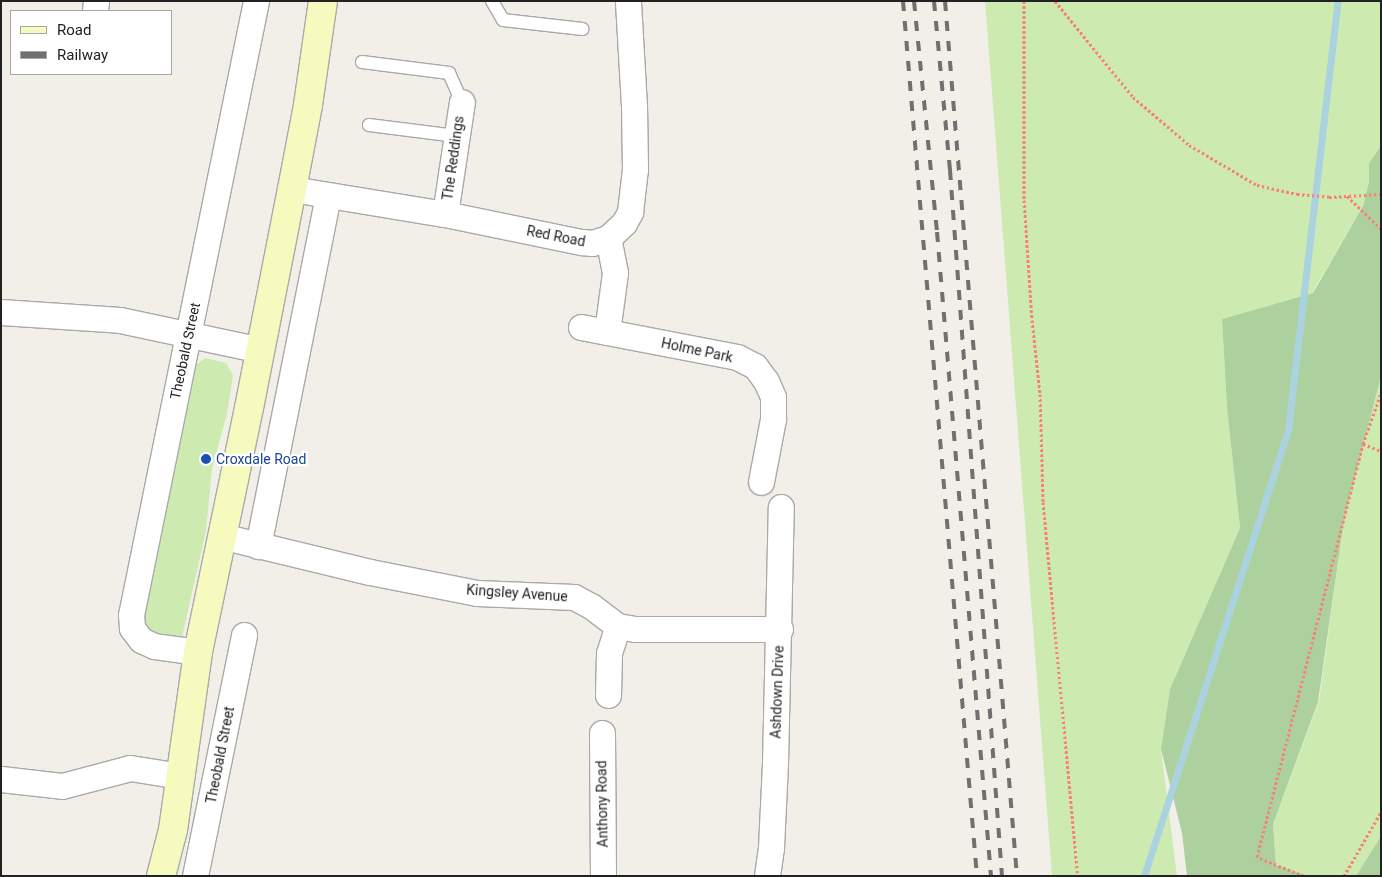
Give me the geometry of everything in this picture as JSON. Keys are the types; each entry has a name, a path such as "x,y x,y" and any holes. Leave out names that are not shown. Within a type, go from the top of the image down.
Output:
{"street":[{"name":"Theobald Street","path":"198,652 154,646 141,640 132,628 131,615 256,1"},
{"path":"161,876 173,830 198,652 292,189 308,105 323,1"},
{"path":"607,332 615,273 608,238 624,222 630,212 635,169 634,106 628,1"},
{"name":"The Reddings","path":"445,214 462,102"},
{"name":"Red Road","path":"292,189 328,197 445,214 582,242 592,243 608,238"},
{"path":"258,546 328,197"},
{"path":"1,312 120,320 260,350"},
{"name":"Holme Park","path":"581,327 737,357 754,366 766,381 773,397 773,419 761,482"},
{"name":"Ashdown Drive","path":"767,876 771,838 780,629 781,507"},
{"name":"Kingsley Avenue","path":"222,536 370,572 478,593 574,597 591,606 618,626 635,629 780,629"},
{"path":"608,695 608,653 618,626"},
{"name":"Theobald Street","path":"196,876 244,634"},
{"name":"Anthony Road","path":"602,732 603,876"},
{"path":"2,783 62,786 130,768 181,776"}],"lane":[{"path":"492,1 503,20 582,29"},
{"path":"362,62 449,73 462,102"},
{"path":"369,125 456,136"}],"path":[{"path":"1024,1 1024,200 1031,310 1040,394 1043,502 1078,876"},
{"path":"1055,1 1133,97 1189,144 1257,185 1297,194 1346,196 1381,194"},
{"path":"1346,196 1381,229"},
{"path":"1304,876 1257,857 1363,444 1381,393"},
{"path":"1363,444 1381,451"},
{"path":"1344,876 1381,812"}],"green space":[{"path":"985,1 1381,1 1381,146 1369,163 1369,182 1363,206 1312,293 1222,319 1227,408 1240,528 1170,689 1161,749 1177,876 1052,876"},
{"path":"1381,146 1381,376 1344,520 1318,702 1273,824 1276,865 1309,876 1187,876 1182,833 1161,749 1170,689 1240,528 1227,408 1222,319 1313,293 1363,206 1369,182 1369,163"},
{"path":"205,358 226,363 233,375 227,414 212,469 206,531 182,637 155,638 140,624 189,371"},
{"path":"1381,376 1381,836 1356,876 1309,876 1276,865 1273,824 1319,701 1344,520"},
{"path":"1381,836 1381,876 1356,876"}],"waterway":[{"path":"1144,876 1288,430 1338,1"}],"railway":[{"path":"903,1 977,876"},
{"path":"914,1 937,232 991,876"},
{"path":"934,1 950,170 1002,876"},
{"path":"945,1 1017,876"}],"place":[{"name":"Croxdale Road","path":"206,459"}]}
